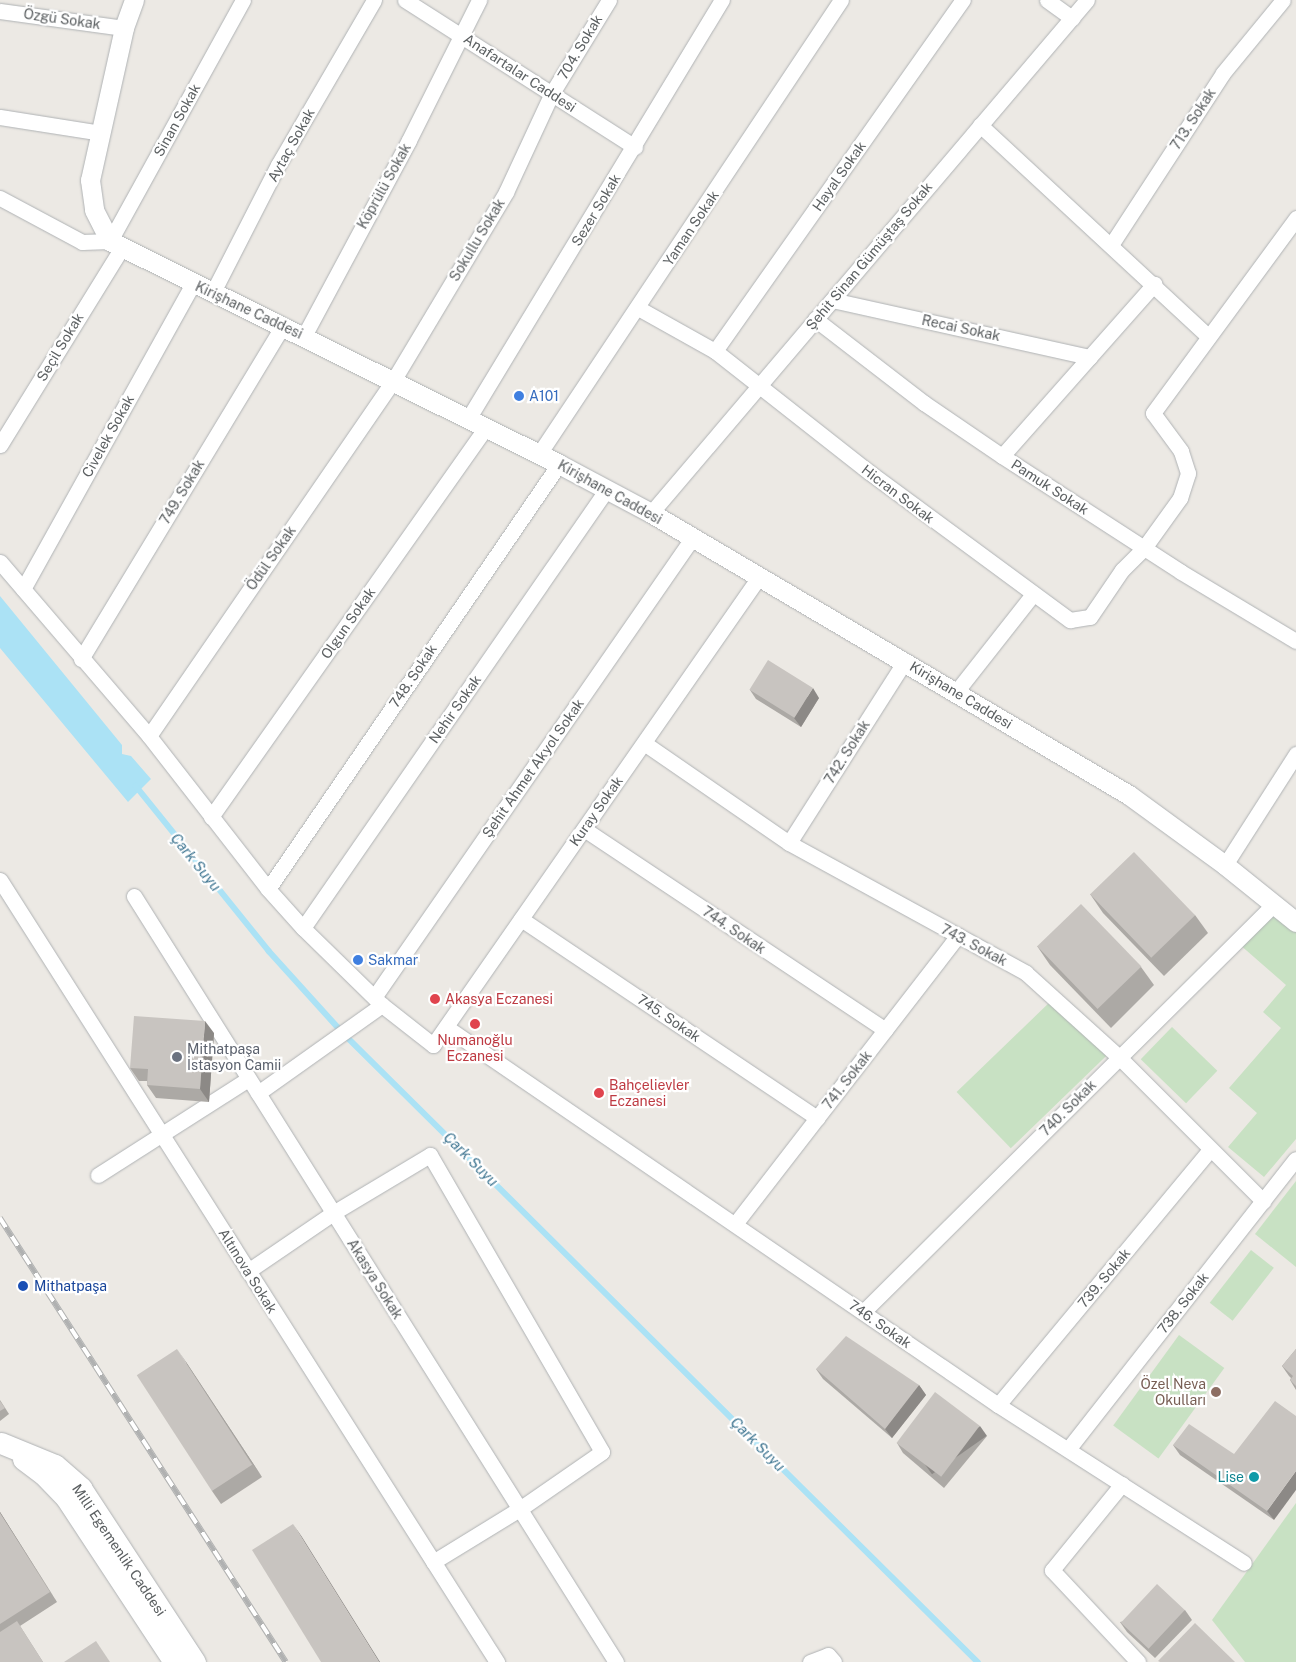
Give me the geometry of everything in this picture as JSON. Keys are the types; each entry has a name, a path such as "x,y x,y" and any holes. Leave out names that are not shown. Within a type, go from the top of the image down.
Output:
{"main road":[{"name":"Milli Egemenlik Caddesi","path":"0,1442 43,1474 66,1498 174,1662"},
{"name":"Milli Egemenlik Caddesi","path":"0,1442 55,1464 81,1488 196,1662"}],"street":[{"path":"115,245 94,210 90,180 124,28 134,0"},
{"name":"Sinan Sokak","path":"115,245 244,0"},
{"name":"Aytaç Sokak","path":"213,292 278,165 374,0"},
{"name":"Anafartalar Caddesi","path":"405,0 635,147"},
{"name":"Köprülü Sokak","path":"304,336 409,140 460,34 479,0"},
{"name":"704. Sokak","path":"552,93 609,0"},
{"name":"Sezer Sokak","path":"468,419 635,147 722,0"},
{"name":"Yaman Sokak","path":"539,454 638,308 841,0"},
{"name":"Hayal Sokak","path":"715,351 963,0"},
{"path":"1047,0 1072,18"},
{"name":"Şehit Sinan Gümüştaş Sokak","path":"651,513 1087,0"},
{"name":"713. Sokak","path":"1111,244 1223,73 1283,0"},
{"name":"Özgü Sokak","path":"0,11 124,28"},
{"name":"Sokullu Sokak","path":"393,381 506,192 552,93"},
{"path":"0,117 101,133"},
{"path":"980,125 1111,244 1207,336 1296,218"},
{"path":"1,200 82,242 115,245"},
{"name":"Kirişhane Caddesi","path":"115,245 283,325 486,429 559,464 651,513 691,540 905,661 1129,796 1225,865 1296,922"},
{"name":"Seçil Sokak","path":"0,445 115,245"},
{"name":"Civelek Sokak","path":"23,589 193,283"},
{"path":"1002,456 1154,284"},
{"name":"Recai Sokak","path":"832,300 1090,357"},
{"name":"Hicran Sokak","path":"638,308 715,351 757,388 1070,620 1090,617 1122,570 1144,548 1180,498 1188,473 1181,451 1153,413 1207,336"},
{"name":"Pamuk Sokak","path":"816,319 924,403 1002,456 1144,548 1296,641"},
{"name":"749. Sokak","path":"81,659 283,325"},
{"name":"Ödül Sokak","path":"149,736 393,381"},
{"name":"Olgun Sokak","path":"210,817 486,429"},
{"name":"748. Sokak","path":"268,889 559,464"},
{"name":"Nehir Sokak","path":"303,928 607,489"},
{"name":"Şehit Ahmet Akyol Sokak","path":"258,1093 331,1043 376,1004 691,540"},
{"path":"0,562 81,659 149,736 210,817 268,889 376,1004"},
{"name":"Kuray Sokak","path":"376,1004 434,1046 759,577"},
{"path":"956,692 1033,594"},
{"name":"742. Sokak","path":"789,843 905,661"},
{"name":"743. Sokak","path":"644,743 789,843 1026,973 1119,1057 1263,1201"},
{"path":"1225,865 1296,754"},
{"name":"744. Sokak","path":"584,829 885,1030"},
{"name":"Altınova Sokak","path":"0,880 497,1662"},
{"name":"Akasya Sokak","path":"134,896 616,1662"},
{"name":"740. Sokak","path":"863,1312 1274,904"},
{"name":"745. Sokak","path":"521,919 817,1118"},
{"name":"741. Sokak","path":"735,1224 958,935"},
{"name":"746. Sokak","path":"446,1027 998,1405 1069,1448 1244,1563"},
{"path":"98,1175 160,1132 248,1079"},
{"name":"739. Sokak","path":"998,1405 1210,1150"},
{"path":"248,1271 333,1213 430,1155 602,1452 520,1508 433,1562"},
{"name":"738. Sokak","path":"1069,1448 1296,1159"},
{"path":"1122,1484 1052,1570 1138,1662"},
{"path":"810,1662 828,1655 834,1662"}],"green space":[{"path":"1270,908 1296,930 1296,1139 1264,1177 1228,1147 1257,1113 1229,1088 1281,1028 1263,1012 1286,985 1239,944"},
{"path":"1053,999 1107,1055 1011,1148 957,1092"},
{"path":"1172,1027 1217,1071 1186,1103 1141,1059"},
{"path":"1296,1181 1296,1267 1255,1234"},
{"path":"1251,1250 1274,1268 1233,1321 1210,1303"},
{"path":"1179,1335 1224,1368 1158,1459 1113,1426"},
{"path":"1296,1503 1296,1662 1245,1662 1212,1620"}],"water":[{"path":"0,596 122,745 122,754 131,756 151,779 128,802 0,648"}],"building":[{"path":"768,660 813,688 794,718 749,690"},
{"path":"1134,852 1195,915 1151,958 1090,894"},
{"path":"1081,904 1141,967 1098,1009 1037,946"},
{"name":"Mithatpaşa İstasyon Camii","path":"134,1016 205,1021 200,1089 147,1085 148,1069 130,1068"},
{"path":"846,1336 919,1385 885,1429 816,1369"},
{"path":"177,1349 252,1465 212,1491 137,1375"},
{"path":"1296,1349 1296,1386 1290,1380 1293,1376 1282,1366"},
{"path":"935,1392 980,1426 941,1477 896,1443"},
{"path":"0,1401 5,1408 0,1411"},
{"name":"Lise","path":"1275,1401 1296,1416 1296,1471 1267,1511 1173,1445 1189,1424 1234,1454"},
{"path":"0,1513 50,1592 0,1624"},
{"path":"293,1524 379,1662 321,1662 252,1550"},
{"path":"1157,1584 1185,1610 1149,1649 1121,1623"},
{"path":"17,1621 43,1662 0,1662 0,1632"},
{"path":"1195,1623 1235,1662 1158,1661"},
{"path":"96,1641 110,1662 64,1662"}],"waterway":[{"name":"Çark Suyu","path":"136,786 269,951 345,1035 978,1662"}],"railway":[{"path":"0,1218 286,1662"}],"place":[{"name":"A101","path":"519,396"},
{"name":"Sakmar","path":"358,960"},
{"name":"Akasya Eczanesi","path":"435,999"},
{"name":"Numanoğlu Eczanesi","path":"475,1024"},
{"name":"Mithatpaşa İstasyon Camii","path":"177,1057"},
{"name":"Bahçelievler Eczanesi","path":"599,1093"},
{"name":"Mithatpaşa","path":"23,1286"},
{"name":"Özel Neva Okulları","path":"1216,1392"},
{"name":"Lise","path":"1254,1477"}]}
